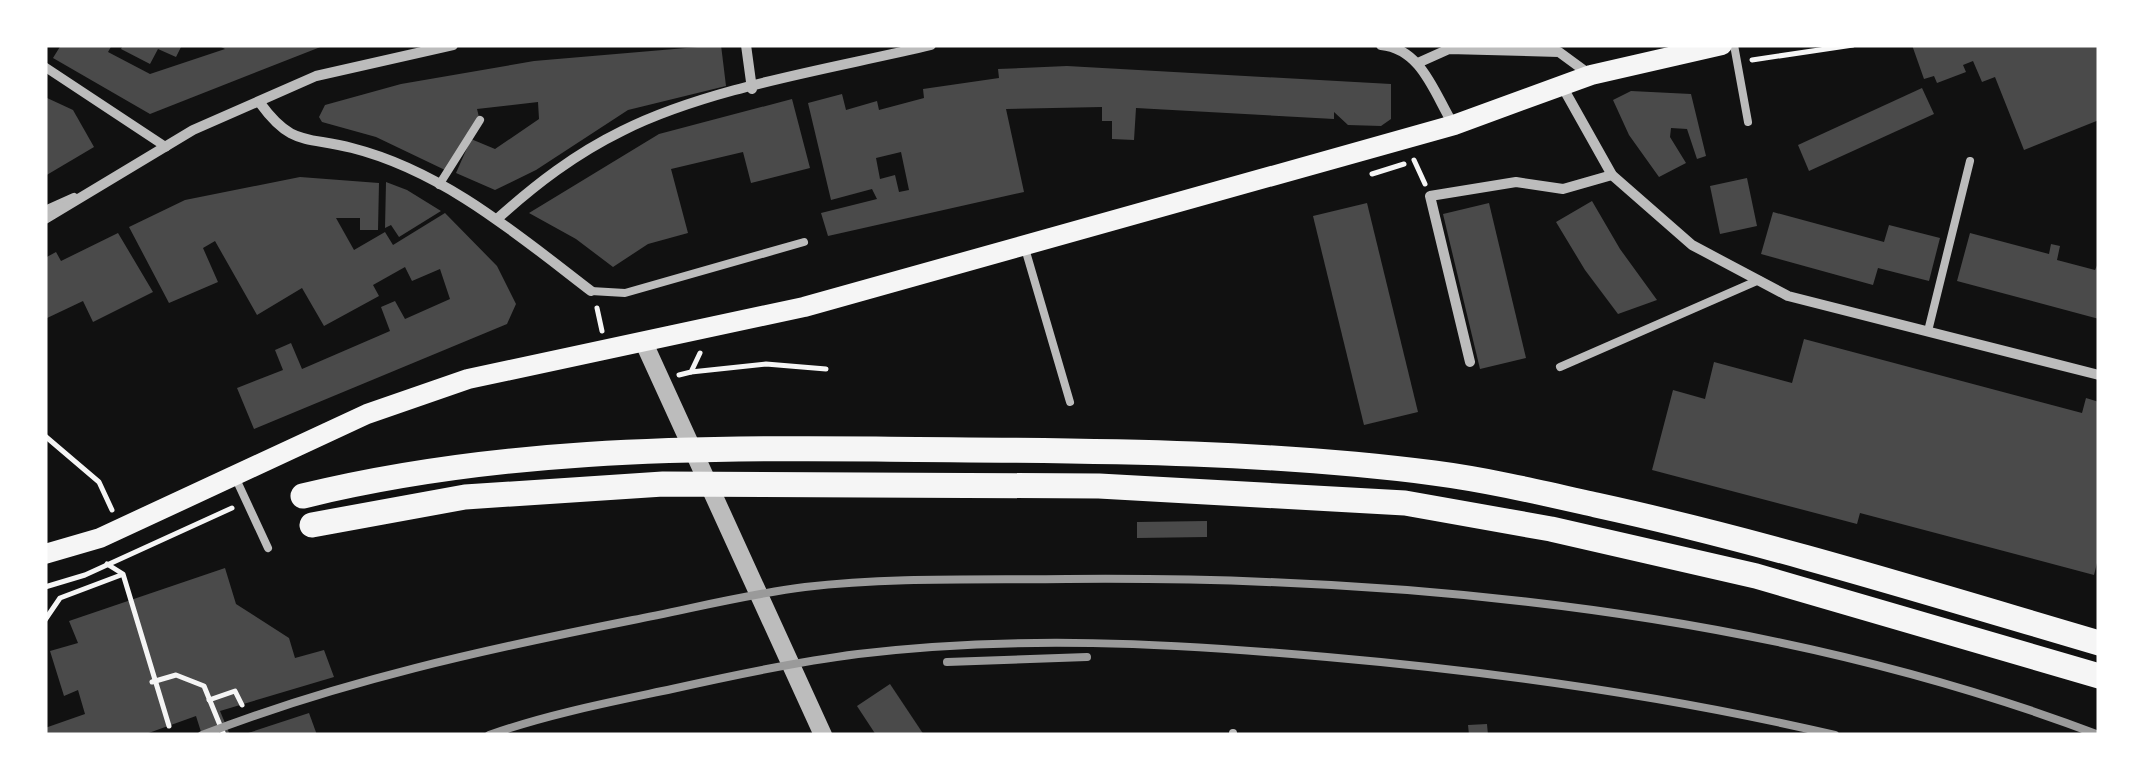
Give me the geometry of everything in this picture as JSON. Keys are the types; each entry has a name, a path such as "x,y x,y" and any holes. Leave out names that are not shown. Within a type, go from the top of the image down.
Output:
{"main road":[{"path":"45,554 120,528 367,414 468,379 804,307 1454,125 1591,75 1722,45"},
{"path":"303,496 434,468 666,449 1236,456 1436,473 1562,498 1716,532 2099,642"},
{"path":"312,525 466,497 663,484 1099,486 1405,504 1550,529 1756,576 2099,676"}],"street":[{"path":"45,219 193,130 316,76 452,45"},
{"path":"746,45 752,89"},
{"path":"497,219 546,176 623,130 752,89 931,45"},
{"path":"1381,45 1394,46 1420,62 1454,125"},
{"path":"1420,62 1448,49 1559,52 1591,75"},
{"path":"45,67 166,147"},
{"path":"1562,86 1612,175 1692,245 1788,296 2099,375"},
{"path":"260,103 286,134 304,142 351,147 411,168 497,219 590,291"},
{"path":"1470,362 1430,196 1516,182 1562,189 1612,175"},
{"path":"644,342 675,402 823,735"}],"lane":[{"path":"1734,45 1748,122"},
{"path":"440,185 480,120"},
{"path":"1928,331 1970,161"},
{"path":"45,210 114,179"},
{"path":"590,291 624,293 804,242"},
{"path":"1024,246 1070,402"},
{"path":"1560,367 1759,280"},
{"path":"234,476 268,548"}],"path":[{"path":"692,372 766,364 826,369"},
{"path":"45,436 99,482 120,528"},
{"path":"108,565 122,574 152,682 169,726"},
{"path":"45,620 60,598 122,574"},
{"path":"152,682 176,675 204,686 224,735"},
{"path":"210,700 235,691 242,704"}],"building":[{"path":"61,45 112,45 108,52 150,74 225,49 217,45 323,46 150,114 53,58"},
{"path":"123,45 182,45 176,57 158,49 150,64 121,49"},
{"path":"721,45 726,86 628,110 536,170 495,190 456,173 471,139 495,149 539,119 538,102 477,109 479,117 445,170 376,137 322,122 319,117 325,105 401,84 534,61"},
{"path":"1912,45 2099,45 2099,120 2024,150 1995,77 1982,82 1973,61 1963,65 1966,72 1937,83 1934,76 1924,79"},
{"path":"1067,66 1391,84 1391,119 1381,126 1348,125 1334,112 1334,119 1136,108 1134,140 1112,139 1112,121 1102,121 1102,107 1006,109 1024,192 828,236 821,213 877,199 872,189 831,200 808,103 842,94 846,110 877,101 879,110 924,98 923,89 999,78 998,69","holes":["901,152 909,190 899,192 895,175 880,179 876,158"]},
{"path":"1922,88 1934,114 1809,171 1798,145"},
{"path":"1631,91 1691,94 1706,156 1697,159 1687,129 1671,128 1670,137 1686,163 1659,177 1629,135 1613,100"},
{"path":"45,97 73,110 94,147 45,176"},
{"path":"792,99 810,168 751,183 743,152 671,169 688,233 648,244 613,267 576,239 529,213 659,134"},
{"path":"300,177 379,183 378,230 360,230 360,218 336,218 354,250 385,232 393,245 445,213 497,266 516,304 507,324 254,429 237,388 283,370 275,350 291,343 302,369 390,331 381,307 395,301 405,319 450,299 440,269 412,281 405,267 373,285 379,296 324,326 302,288 257,315 215,241 203,248 218,282 169,303 129,227 185,200"},
{"path":"1747,178 1757,226 1720,234 1710,186"},
{"path":"386,182 441,211 399,237 391,225 385,228"},
{"path":"1592,201 1657,300 1618,314 1585,270 1556,222"},
{"path":"1367,203 1418,412 1364,425 1313,216"},
{"path":"1489,203 1526,358 1480,369 1443,214"},
{"path":"1773,212 1884,242 1889,225 1940,238 1929,281 1878,268 1873,285 1761,254"},
{"path":"118,233 153,292 93,322 83,301 45,319 45,258 56,252 61,261"},
{"path":"1970,233 2049,254 2051,244 2060,246 2057,260 2095,270 2099,261 2099,319 1957,281"},
{"path":"1804,339 2082,413 2086,398 2099,402 2099,555 2094,575 1860,513 1857,524 1652,470 1673,390 1705,399 1714,362 1792,383"},
{"path":"1207,521 1207,537 1137,538 1137,522"},
{"path":"225,568 236,604 289,638 295,658 324,650 334,677 220,711 230,735 202,735 196,716 143,735 45,735 45,728 85,714 78,690 64,696 50,651 78,643 69,621"},
{"path":"890,684 924,735 876,735 857,706"},
{"path":"309,713 317,735 245,735 245,734"},
{"path":"1487,724 1488,735 1469,735 1468,725"}],"railway":[{"path":"202,735 307,698 415,668 762,594 870,582 1067,579 1328,585 1590,610 1721,631 1850,658 1976,693 2099,735"},
{"path":"489,735 580,709 811,661 917,648 1034,643 1210,648 1455,670 1646,697 1835,735"},
{"path":"947,662 1087,657"}]}
